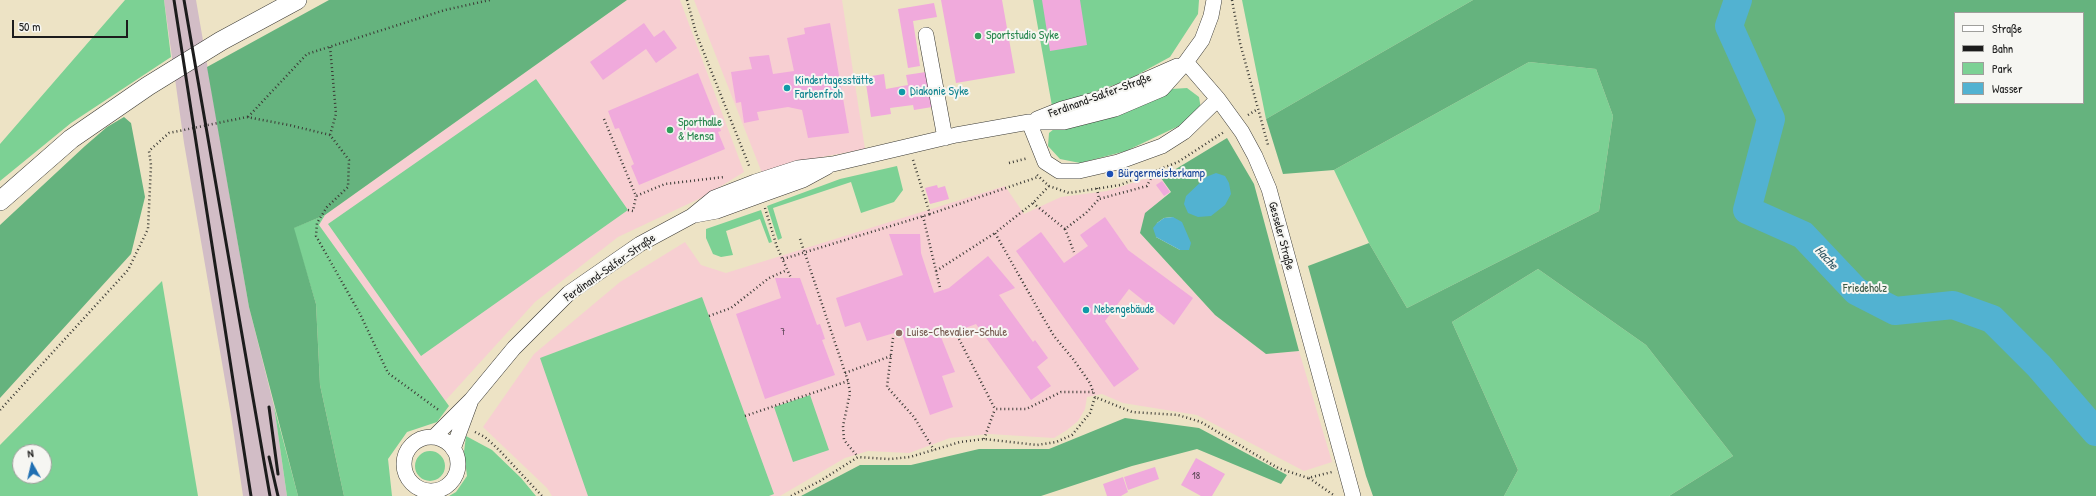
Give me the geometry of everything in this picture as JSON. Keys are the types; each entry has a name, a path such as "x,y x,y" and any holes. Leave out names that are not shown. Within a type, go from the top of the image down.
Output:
{"main road":[{"path":"0,201 71,139 148,86 221,41 297,0"}],"street":[{"path":"1186,62 1202,40 1211,16 1214,0"},
{"path":"926,35 945,138"},
{"name":"Ferdinand-Salfer-Straße","path":"434,437 457,422 471,400 514,348 569,293 640,244 692,216 714,198 798,168 833,164 945,138 1029,122 1064,122 1115,109 1162,88 1186,62"},
{"name":"Gesseler Straße","path":"1186,62 1218,99 1236,124 1256,156 1269,189 1344,469 1353,496"},
{"path":"1029,122 1045,162 1059,171 1079,171 1118,162 1162,146 1184,132 1218,99"},
{"name":"Ferdinand-Salfer-Straße","path":"692,216 717,211 803,180 833,164"},
{"name":"Ferdinand-Salfer-Straße","path":"454,449 457,422"},
{"path":"434,437 444,440 454,449 458,464 455,477 447,487 432,492 415,492 407,478 404,464 409,449 419,440 434,437"}],"path":[{"path":"247,118 307,54 445,10 490,0"},
{"path":"686,0 696,32 756,182"},
{"path":"1232,0 1240,43 1258,109"},
{"path":"330,46 336,114 330,135"},
{"path":"0,410 128,270 148,229 151,165 149,151 169,133 247,118 289,125 330,135 349,160 348,187 328,206 317,223 316,236 360,314 388,373 457,422 485,437 524,474 542,496"},
{"path":"604,120 636,196 633,211 628,210"},
{"path":"1036,171 1038,177 1049,186 1069,193 1120,184 1178,162 1236,124"},
{"path":"1009,163 1032,158 1030,153"},
{"path":"909,158 913,158 930,214"},
{"path":"1066,229 1086,213 1099,199 1147,186 1155,171"},
{"path":"636,196 665,184 729,176"},
{"path":"783,259 930,214 1038,177"},
{"path":"936,271 995,232 1033,204 1049,186"},
{"path":"1097,188 1099,199"},
{"path":"1033,204 1066,229 1074,252"},
{"path":"764,205 791,278"},
{"path":"923,216 940,288"},
{"path":"791,496 820,481 858,457 890,459 910,457 960,442 984,439 1037,445 1056,442 1072,434 1090,413 1095,397 1090,383 1074,358 1054,336 995,232"},
{"path":"800,239 848,381 850,393 843,426 844,440 858,457"},
{"path":"709,316 731,308 769,278 788,270"},
{"path":"893,338 886,387 914,417 934,450"},
{"path":"959,339 996,409 984,439"},
{"path":"845,373 891,356"},
{"path":"745,416 848,381"},
{"path":"996,409 1026,410 1061,392 1093,392"},
{"path":"1095,397 1132,412 1178,415 1200,422 1278,468 1308,478 1335,496"},
{"path":"1308,478 1344,469"}],"shaded area":[{"path":"164,0 196,0 249,307 274,406 287,496 243,496 231,415 184,143"},
{"path":"627,0 680,0 744,172 705,196 618,237 535,302 445,401 319,225 325,215"},
{"path":"694,0 842,0 865,149 795,162 762,173"},
{"name":"Luise-Chevalier-Schule","path":"1161,178 1171,192 1163,198 1140,233 1215,315 1266,354 1299,351 1332,462 1304,471 1197,415 1123,403 1102,394 1087,397 1085,409 1078,421 1054,438 989,434 950,438 909,453 868,451 845,458 780,496 552,496 547,488 483,427 534,354 620,282 685,242 701,265 726,273 1005,186 1024,214 1061,197 1107,191 1145,179"}],"green space":[{"path":"125,0 164,0 171,57 71,123 0,181 0,144"},
{"path":"329,0 627,0 325,215 294,228 316,304 320,385 344,496 298,496 249,307 207,67"},
{"path":"1033,0 1199,0 1198,14 1170,57 1126,81 1052,106"},
{"path":"1242,0 1473,0 1266,119"},
{"name":"Friedeholz","path":"1473,0 2096,0 2096,496 1669,496 1733,456 1646,345 1538,269 1452,322 1518,470 1504,496 1373,496 1366,476 1308,266 1369,243 1407,308 1599,211 1613,116 1596,69 1529,62 1334,170 1283,174 1266,119"},
{"path":"1529,62 1596,69 1613,116 1599,211 1407,308 1369,243 1334,170"},
{"path":"536,79 628,210 421,356 328,224"},
{"path":"1187,88 1199,97 1201,109 1183,124 1126,151 1080,163 1060,159 1048,146 1049,133 1054,129 1171,89"},
{"path":"124,117 131,123 145,197 131,254 0,398 0,225 85,146 107,127"},
{"path":"1227,138 1254,184 1299,351 1266,354 1215,315 1140,233 1145,213 1171,192 1161,178","holes":["1173,217 1180,250 1156,237 1157,223 1164,218"]},
{"path":"897,166 903,190 894,202 861,213 851,182 773,208 782,238 778,240 767,206 840,179"},
{"path":"761,210 772,242 769,243 760,219 726,231 733,255 721,257 713,254 706,238 706,229"},
{"path":"325,215 319,225 449,406 437,422 407,432 388,459 392,496 344,496 320,385 316,304 293,228"},
{"path":"1538,269 1646,345 1733,456 1669,496 1504,496 1518,470 1452,322"},
{"path":"162,281 198,496 0,496 0,445"},
{"path":"702,297 774,494 769,496 588,496 540,358"},
{"path":"810,395 829,450 793,462 774,407"},
{"path":"274,406 298,496 287,496"},
{"path":"1125,418 1199,428 1287,475 1281,484 1197,449 1132,466 1041,496 801,496 860,465 911,465 979,449 1049,449"},
{"path":"466,436 492,450 521,478 536,496 449,496 456,492 467,476 464,452"},
{"path":"430,451 441,455 445,466 441,477 430,481 419,477 415,466 419,455"}],"water":[{"path":"1216,173 1225,176 1229,183 1231,194 1225,205 1211,216 1198,217 1188,213 1184,204 1186,196 1206,177"},
{"path":"1173,217 1182,222 1191,243 1189,250 1180,250 1156,237 1153,228 1157,223 1164,218"}],"building":[{"name":"Sportstudio Syke","path":"941,0 1002,0 1015,73 956,83"},
{"path":"1042,0 1080,0 1087,45 1050,51"},
{"path":"934,3 937,17 913,21 920,66 908,68 898,9"},
{"path":"644,23 654,37 664,30 677,48 656,63 646,49 603,80 590,62"},
{"name":"Kindertagesstätte Farbenfroh","path":"830,23 849,133 808,138 802,110 788,107 757,112 759,120 744,123 741,102 736,103 731,72 752,69 749,57 769,55 773,74 794,71 787,38 805,34 804,28"},
{"name":"Diakonie Syke","path":"926,72 932,107 914,110 913,105 890,108 891,114 871,117 865,77 884,74 886,89 908,85 906,75"},
{"name":"Sporthalle & Mensa","path":"698,73 721,131 718,132 725,149 639,185 631,166 634,164 619,128 615,129 608,111"},
{"path":"1162,181 1170,192 1164,196 1156,185"},
{"path":"937,185 938,188 945,186 949,199 930,204 925,188"},
{"name":"Nebengebäude","path":"1105,217 1128,250 1193,298 1174,325 1129,289 1105,321 1139,369 1114,387 1016,251 1041,232 1064,263 1088,246 1080,235"},
{"path":"889,234 920,234 921,253 934,293 949,288 988,256 1015,288 999,295 1033,342 1035,340 1048,358 1037,367 1051,386 1031,400 976,324 941,337 955,372 942,376 953,407 930,415 901,331 867,341 860,322 845,327 836,298 903,275"},
{"path":"775,278 800,278 817,325 820,324 825,339 822,340 835,375 765,399 736,314 781,298"},
{"path":"1196,458 1225,474 1212,496 1201,496 1181,485"},
{"path":"1155,467 1159,479 1128,490 1124,477"},
{"path":"1123,477 1128,492 1121,496 1107,496 1103,484"}],"waterway":[{"name":"Hache","path":"1738,0 1729,26 1771,119 1747,210 1803,235 1856,291 1895,311 1953,305 1992,319 2039,366 2096,432"}],"railway":[{"path":"174,0 251,496"},
{"path":"184,0 270,496"},
{"path":"269,407 278,474"},
{"path":"269,457 278,496"}],"place":[{"name":"Sportstudio Syke","path":"978,36"},
{"name":"Kindertagesstätte Farbenfroh","path":"787,88"},
{"name":"Diakonie Syke","path":"902,92"},
{"name":"Sporthalle & Mensa","path":"670,130"},
{"name":"Bürgermeisterkamp","path":"1110,174"},
{"name":"Nebengebäude","path":"1086,310"},
{"name":"Luise-Chevalier-Schule","path":"899,333"}]}
